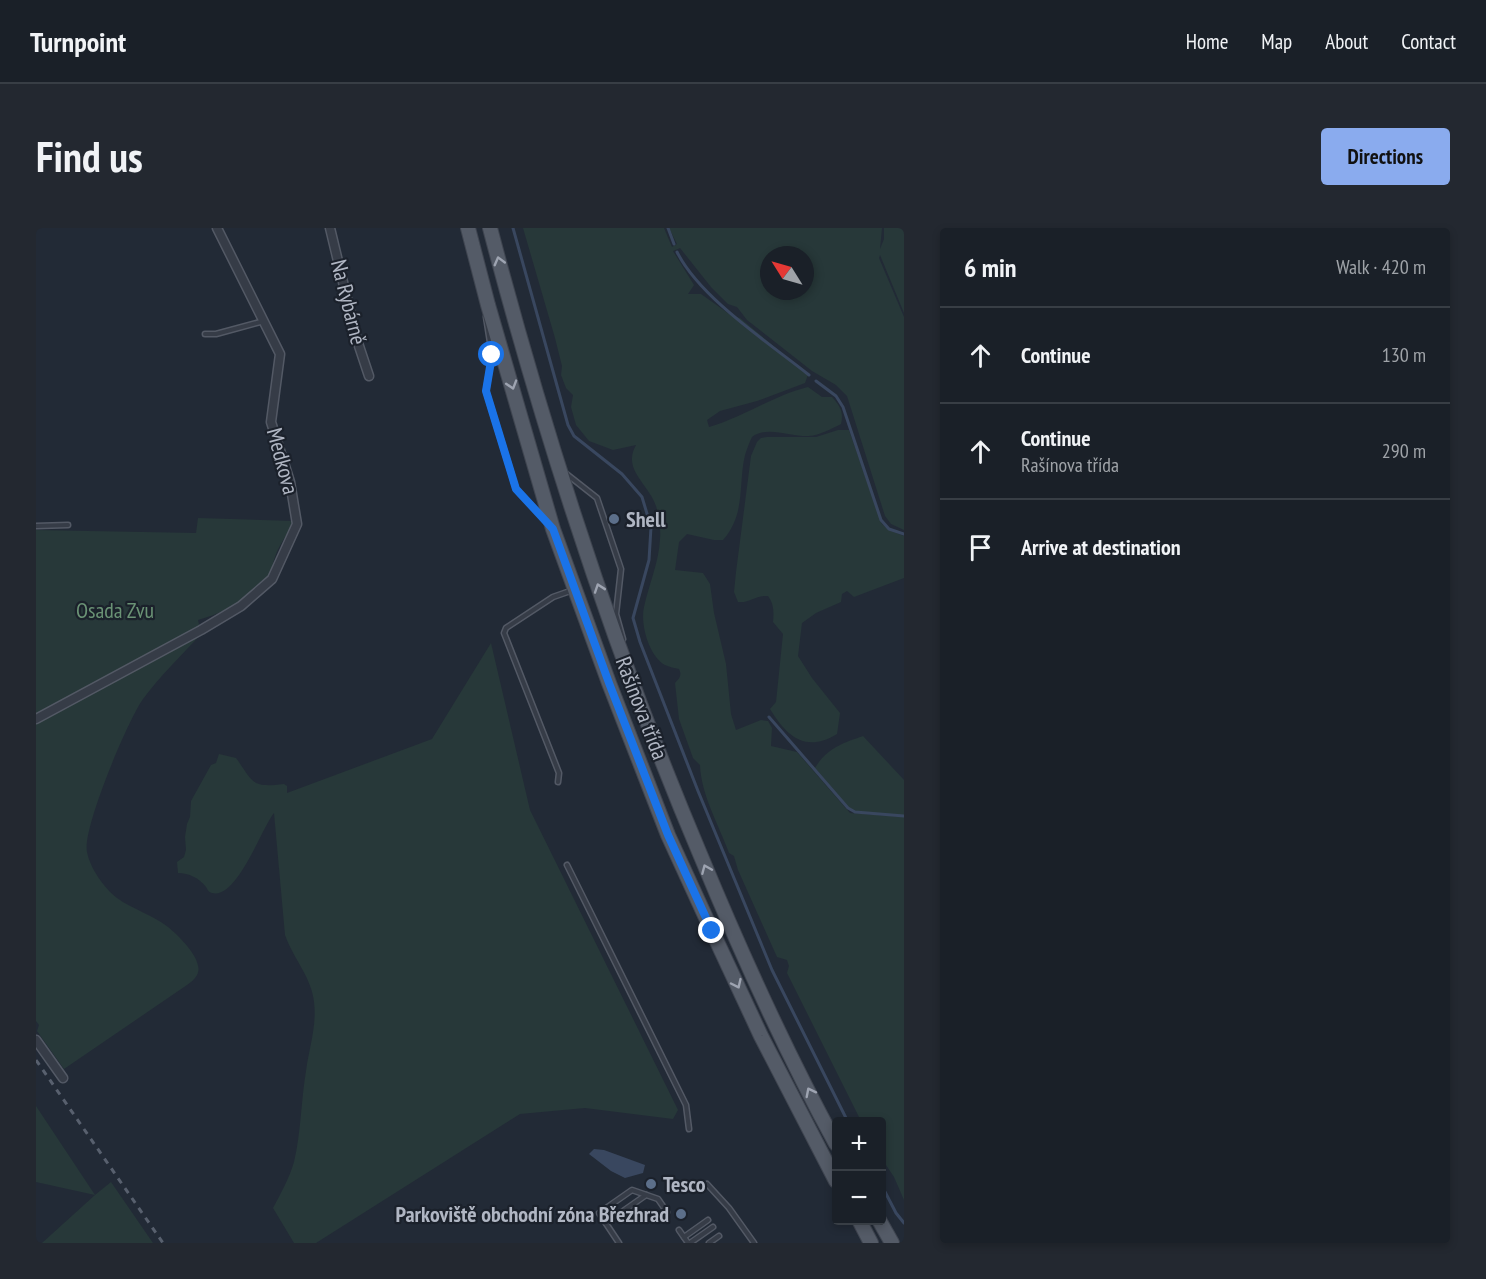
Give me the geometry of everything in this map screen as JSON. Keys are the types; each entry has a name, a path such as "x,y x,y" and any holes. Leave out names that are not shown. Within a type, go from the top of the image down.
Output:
{"main road":[{"name":"Rašínova třída","path":"468,228 553,529 609,683 668,835 761,1036 832,1171"},
{"name":"Rašínova třída","path":"490,228 534,390 558,467 623,660 662,764 728,922 777,1028 832,1134"},
{"path":"861,1225 871,1243"},
{"path":"881,1225 892,1243"}],"street":[{"name":"Medkova","path":"36,719 241,606 272,579 297,524 290,482 271,422 280,354 217,228"},
{"name":"Na Rybárně","path":"330,228 357,340 369,376"},
{"path":"36,1040 63,1078"}],"lane":[{"path":"488,305 486,322 492,355 486,391 516,489 553,529"},
{"path":"205,334 216,334 265,321"},
{"path":"558,467 597,498 621,569 616,614 624,641 623,660"},
{"path":"36,526 68,525"},
{"path":"558,782 559,773 504,633 506,628 554,597 575,589"},
{"path":"567,865 686,1105 689,1129"},
{"path":"707,1184 729,1208 754,1243"},
{"path":"619,1243 599,1213 632,1190 658,1199 667,1212"},
{"path":"606,1222 646,1195"},
{"path":"684,1237 708,1221"},
{"path":"679,1230 689,1243 712,1227"},
{"path":"709,1243 719,1236"}],"green space":[{"path":"523,228 664,228 672,247 677,244 669,228 882,228 880,249 884,239 884,228 904,228 904,313 880,255 879,258 904,317 904,530 891,524 885,516 847,396 836,385 812,371 747,320 737,307 728,304 711,287 680,248 673,251 694,285 688,294 701,294 732,316 740,318 808,375 805,383 757,401 720,411 707,420 709,427 808,387 822,397 832,397 842,413 841,424 825,432 802,436 765,432 752,437 745,455 738,510 730,530 723,540 687,534 679,542 675,570 703,573 710,584 726,664 731,714 736,730 761,720 768,721 772,728 771,746 797,752 850,813 904,817 904,1200 886,1165 886,1117 859,1117 787,973 789,966 787,960 777,957 738,870 734,856 729,853 707,799 700,765 693,758 679,719 675,683 680,676 679,669 659,661 647,639 643,614 658,556 660,531 656,506 632,462 636,445 613,450 589,441 576,425 571,407 573,395 566,388 561,375 562,366"},
{"path":"838,430 849,430 882,524 891,531 904,536 904,578 854,597 847,591 842,594 841,602 816,613 802,623 798,656 840,713 837,734 826,740 807,742 790,734 770,709 776,702 783,634 773,622 771,602 768,596 738,602 734,592 751,456 757,442 767,437 816,437"},
{"name":"Osada Zvu","path":"198,518 293,521 264,585 238,604 198,620 201,634 143,699 117,751 99,799 87,840 87,852 94,871 107,889 123,902 156,919 173,931 190,949 199,969 195,978 187,985 64,1069 37,1031 39,1025 36,1021 36,530 196,533"},
{"path":"491,643 530,810 678,1110 673,1119 585,1108 520,1114 316,1243 294,1243 273,1208 294,1162 315,1011 310,985 285,935 274,813 248,861 231,885 221,892 212,893 197,879 178,873 177,862 184,857 186,850 185,837 191,801 211,765 216,763 219,754 236,758 254,782 265,785 284,784 287,786 287,793 432,739"},
{"path":"863,736 904,780 904,816 867,814 851,810 815,768 830,751"},
{"path":"36,1106 95,1195 36,1182"},
{"path":"111,1182 153,1243 42,1243"}],"water":[{"path":"594,1149 604,1150 645,1165 643,1173 625,1178 611,1171 589,1154"}],"waterway":[{"path":"513,228 568,425 574,436 622,474 642,497 651,527 649,560 633,618 640,642 698,791 772,970 846,1117"},
{"path":"668,228 674,244"},
{"path":"677,252 688,269 718,303 809,375"},
{"path":"816,381 836,396 843,407 881,520 889,529 904,534"},
{"path":"769,717 848,808 855,812 904,816"},
{"path":"886,1194 904,1223"}],"railway":[{"path":"36,1060 163,1243"}],"place":[{"name":"Shell","path":"614,519"},
{"name":"Tesco","path":"651,1184"},
{"name":"Parkoviště obchodní zóna Březhrad","path":"681,1214"}],"route":[{"path":"492,355 486,391 516,489 553,529 668,835 712,931"}]}
